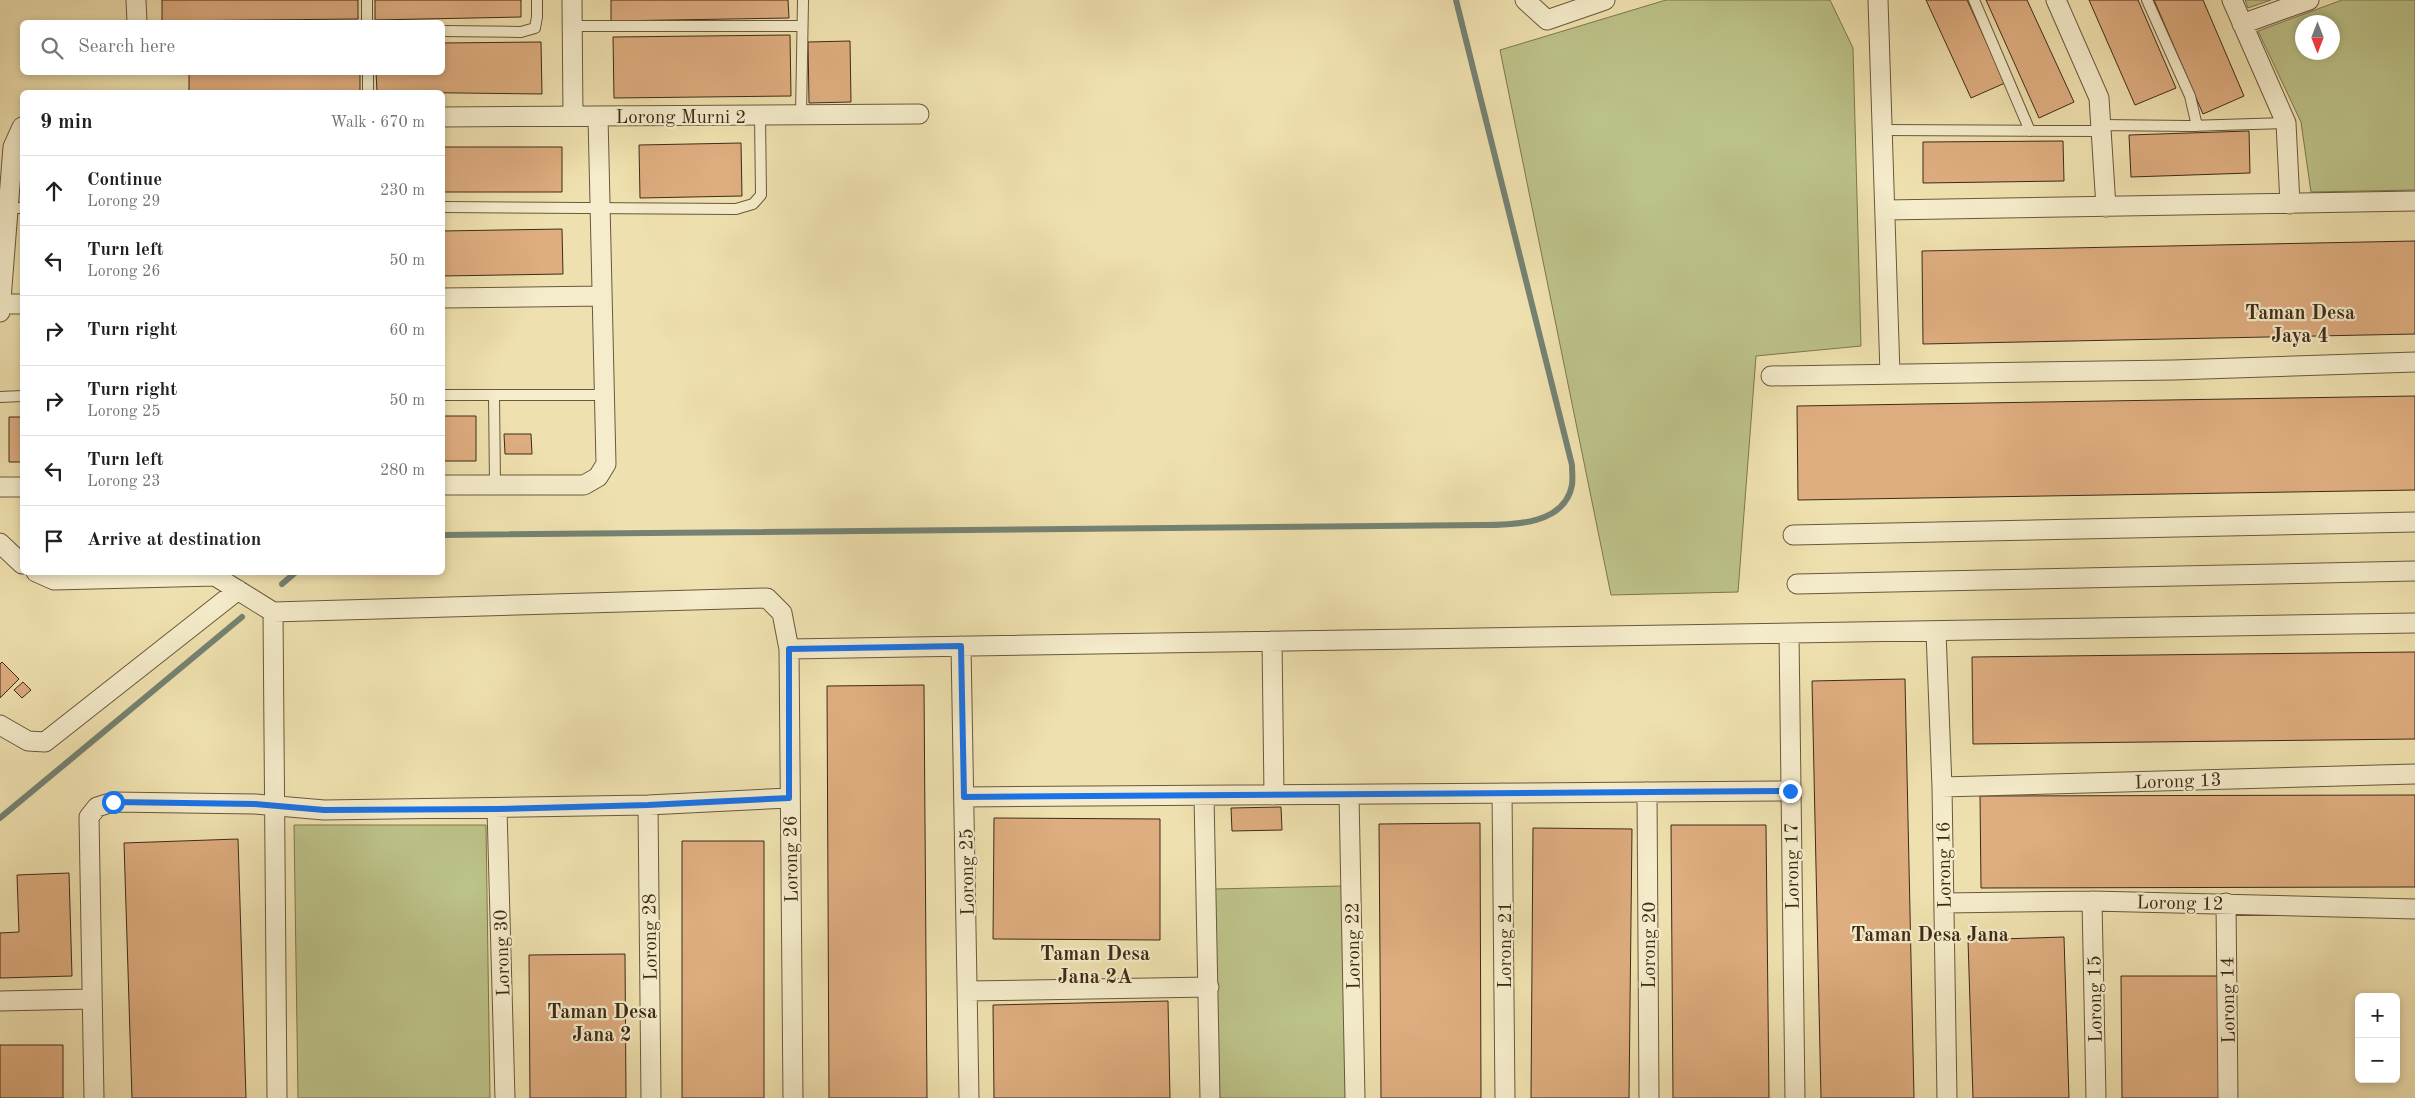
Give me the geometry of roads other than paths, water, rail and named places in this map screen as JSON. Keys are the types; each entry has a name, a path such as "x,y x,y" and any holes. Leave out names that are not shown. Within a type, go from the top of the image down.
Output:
{"street":[{"path":"136,0 137,20"},
{"path":"572,0 573,116"},
{"path":"1525,0 1547,20 1605,0"},
{"path":"1878,0 1890,374"},
{"path":"2056,0 2099,98 2106,207"},
{"path":"2232,0 2286,123 2290,204"},
{"path":"2242,24 2310,0"},
{"name":"Lorong Murni 2","path":"445,117 919,114"},
{"path":"445,485 584,485 598,477 606,464 598,116"},
{"path":"0,312 15,208 13,146 20,131"},
{"path":"1886,210 2415,201"},
{"path":"445,298 602,296"},
{"path":"1,304 20,304"},
{"path":"1771,376 2164,370 2415,362"},
{"path":"0,487 20,487"},
{"path":"1793,535 2415,522"},
{"path":"0,543 20,562"},
{"path":"1797,584 2415,571"},
{"path":"43,575 54,580 215,576 273,612 277,1098"},
{"path":"0,725 28,741 45,742 238,590"},
{"name":"Lorong 26","path":"273,612 767,598 782,613 789,649 793,1098"},
{"path":"789,649 2415,623"},
{"name":"Lorong 16","path":"1936,632 1942,787 1947,1098"},
{"name":"Lorong 17","path":"1789,634 1795,1098"},
{"path":"1272,641 1274,794"},
{"name":"Lorong 25","path":"961,646 969,1098"},
{"name":"Lorong 13","path":"1942,787 2415,774"},
{"path":"964,797 1790,791"},
{"name":"Lorong 20","path":"1647,792 1649,1098"},
{"name":"Lorong 21","path":"1502,793 1505,1098"},
{"name":"Lorong 22","path":"1349,795 1355,1098"},
{"path":"1204,796 1210,1098"},
{"path":"94,1098 89,817 97,807 113,802 275,805 324,810 497,809 648,805 789,798"},
{"name":"Lorong 28","path":"648,805 651,1098"},
{"name":"Lorong 30","path":"497,809 505,1098"},
{"name":"Lorong 12","path":"1944,903 2092,901 2415,909"},
{"name":"Lorong 15","path":"2092,901 2096,1098"},
{"name":"Lorong 14","path":"2226,903 2228,1098"},
{"path":"968,991 1209,987"},
{"path":"0,1001 92,999"}],"lane":[{"path":"367,0 367,20"},
{"path":"445,31 521,32 535,28 537,0"},
{"path":"801,115 801,26 803,0"},
{"path":"1974,0 2030,131"},
{"path":"2147,0 2190,96 2197,126"},
{"path":"573,26 801,26"},
{"path":"368,75 368,90"},
{"path":"445,207 736,209 753,204 761,195 760,115"},
{"path":"1883,130 2030,131 2286,123"},
{"path":"445,395 604,395"},
{"path":"494,395 495,485"},
{"path":"0,396 20,396"}],"waterway":[{"path":"445,535 1496,525 1524,523 1549,515 1560,508 1567,498 1572,485 1572,465 1456,0"},
{"path":"282,584 292,575"},
{"path":"0,818 242,617"}],"district":[{"name":"Taman Desa Jaya 4","path":"2300,324"},
{"name":"Taman Desa Jana","path":"1930,934"},
{"name":"Taman Desa Jana 2A","path":"1095,964"},
{"name":"Taman Desa Jana 2","path":"602,1022"}]}
